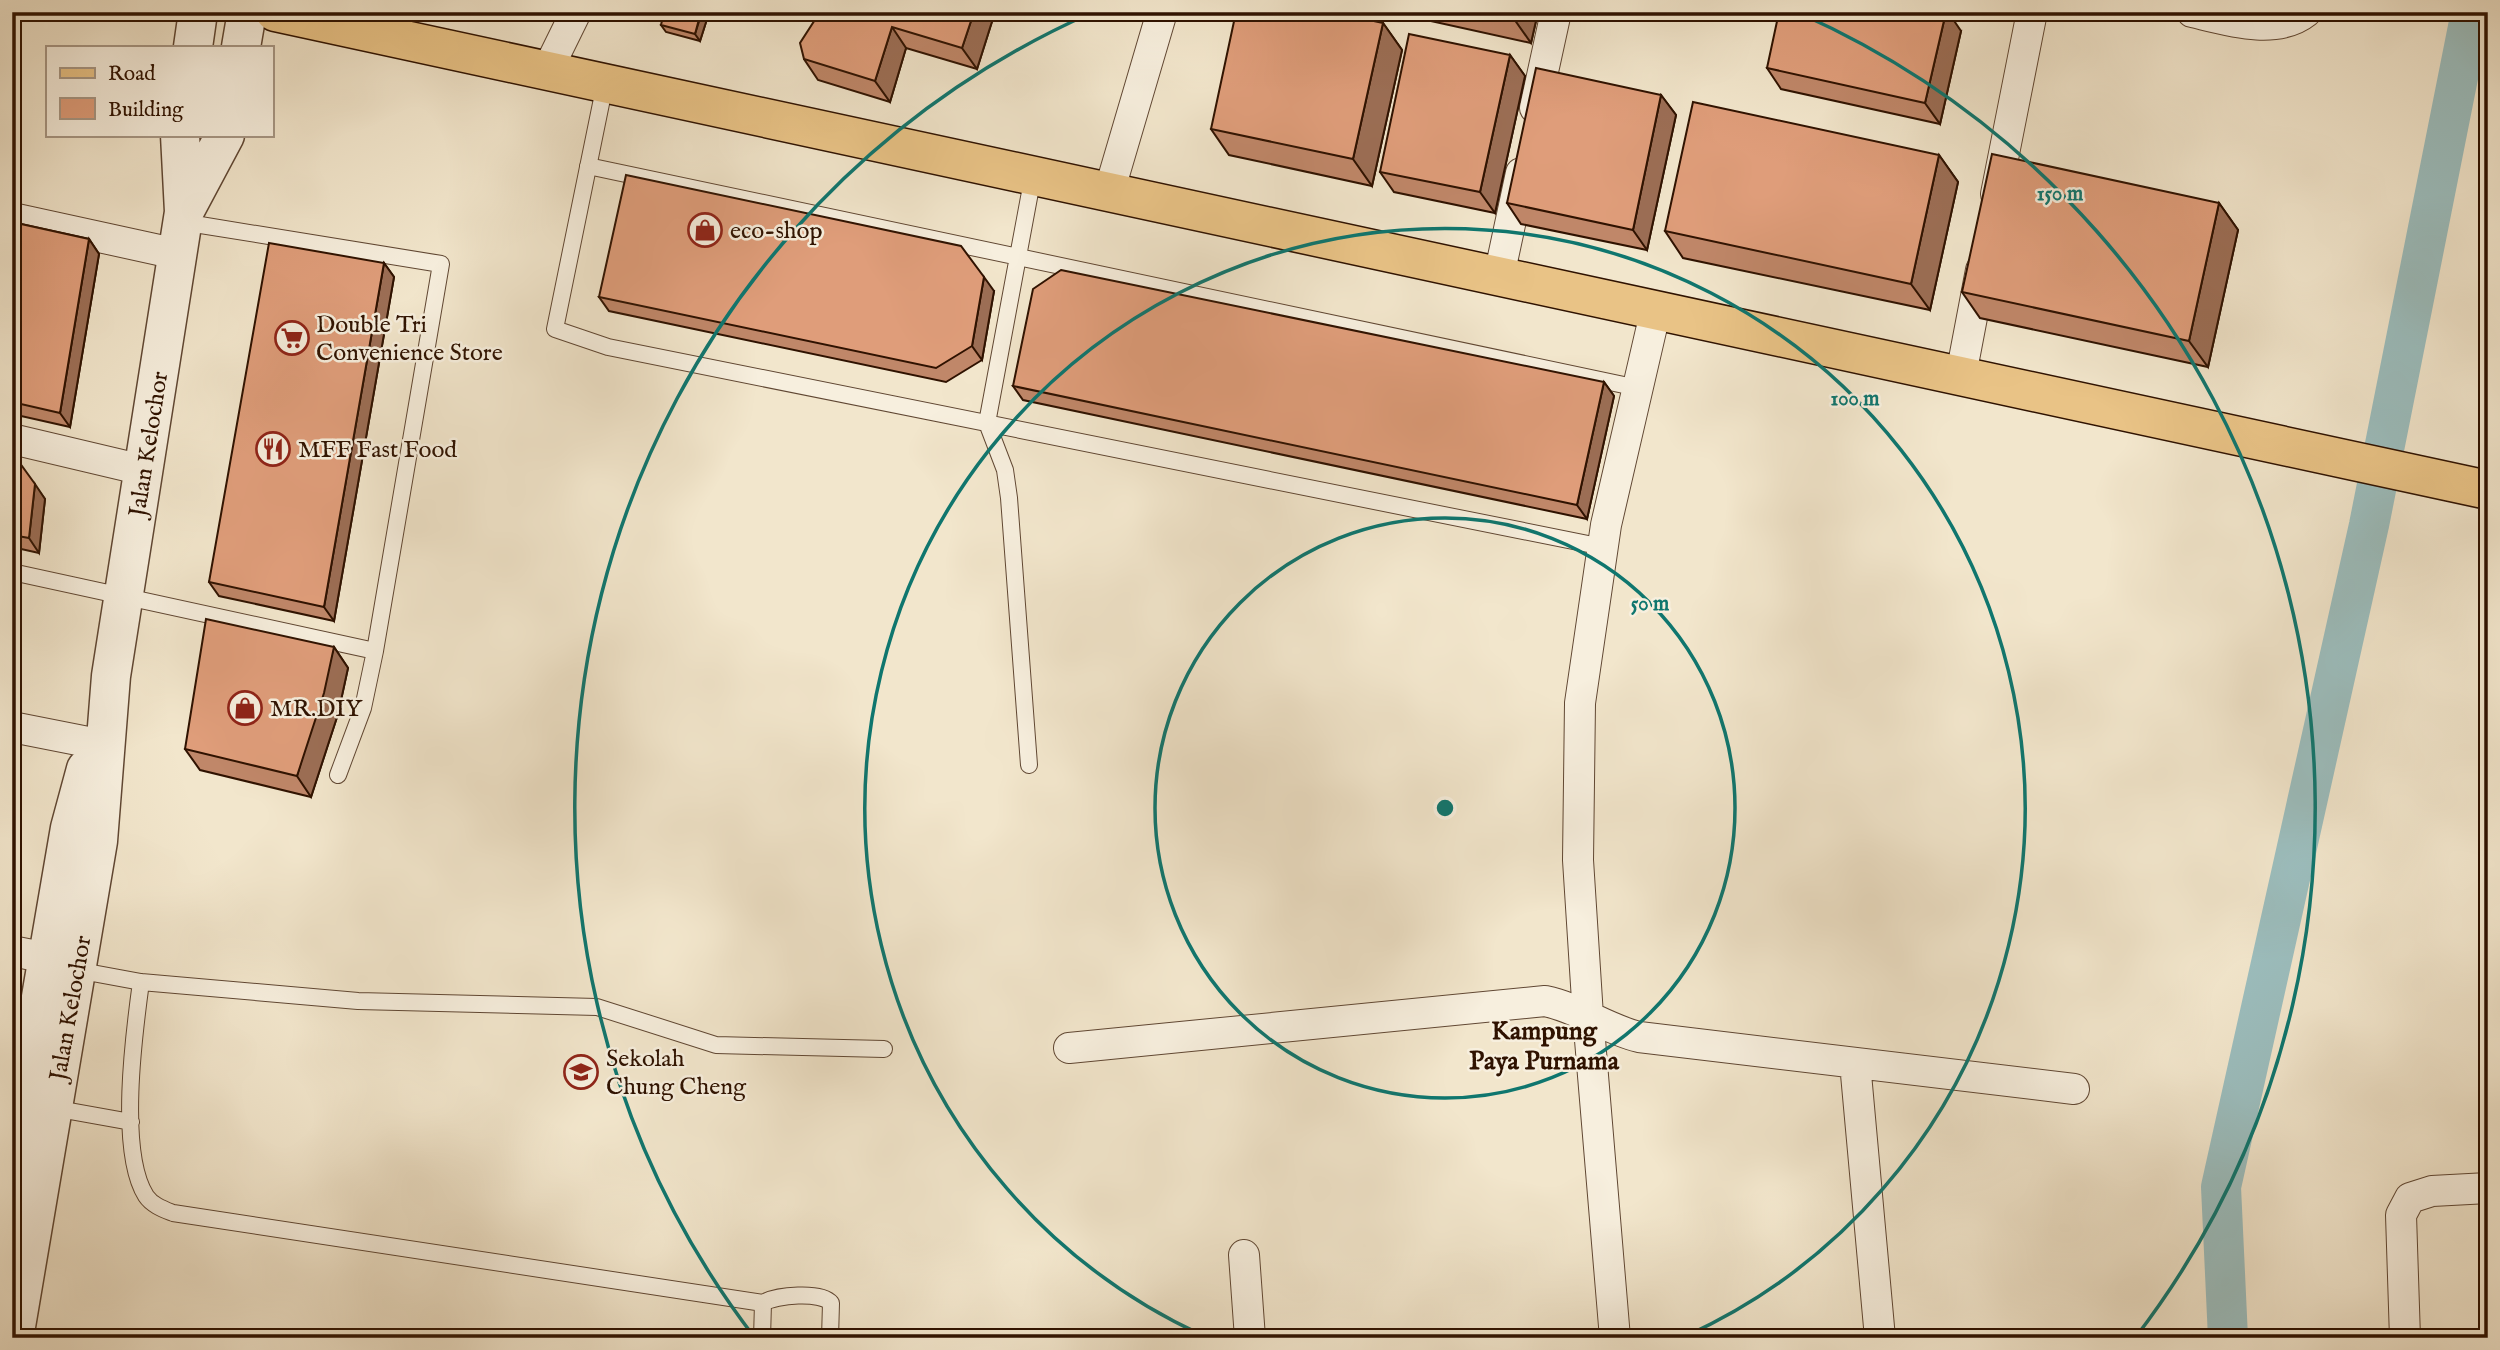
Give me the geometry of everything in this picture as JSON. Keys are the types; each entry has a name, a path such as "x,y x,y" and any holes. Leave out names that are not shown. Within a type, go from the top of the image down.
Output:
{"main road":[{"path":"300,15 547,71 2488,490"}],"street":[{"path":"193,46 198,12"},
{"path":"241,46 247,12"},
{"path":"547,71 576,12"},
{"path":"1110,192 1162,12"},
{"path":"1499,276 1556,12"},
{"path":"1961,375 2032,12"},
{"path":"2192,12 2240,23 2273,24 2297,19 2306,12"},
{"name":"Jalan Kelochor","path":"14,1338 53,1108 45,960 98,841 111,676 181,230 180,136"},
{"name":"Jalan Kelochor","path":"181,230 225,136"},
{"path":"12,218 181,230"},
{"path":"1615,1338 1578,860 1580,703 1603,547 1656,310"},
{"path":"12,439 143,470"},
{"name":"Jalan Kelochor","path":"15,1141 70,828 111,676"},
{"path":"12,727 93,743"},
{"path":"1069,1048 1545,1001 1564,1005 1616,1031 1639,1037 2074,1089"},
{"path":"1855,1063 1880,1338"},
{"path":"2405,1338 2401,1215 2410,1198 2432,1191 2488,1188"},
{"path":"1244,1255 1250,1338"}],"lane":[{"path":"606,83 555,330 608,347 1603,547"},
{"path":"588,166 1638,388"},
{"path":"1029,765 1009,498 1005,470 987,423 1032,176"},
{"path":"181,230 441,264 375,651 363,708 338,775"},
{"path":"12,572 124,599 375,651"},
{"path":"45,960 141,982 358,1001 597,1007 716,1045 884,1049"},
{"path":"141,982 132,1048 131,1122 141,1186 148,1199 173,1213 763,1303 778,1296 827,1298 831,1303 830,1338"},
{"path":"53,1108 131,1122"},
{"path":"762,1338 763,1303"}],"building":[{"path":"664,12 701,12 695,34 661,25"},
{"path":"820,12 974,12 962,48 892,27 875,81 804,59 800,43"},
{"path":"1236,12 1332,12 1383,23 1353,159 1211,129"},
{"path":"1493,12 1513,12 1512,16"},
{"path":"1779,12 1946,12 1925,103 1767,68"},
{"path":"1409,34 1510,55 1480,192 1380,172"},
{"path":"1536,68 1661,95 1633,230 1507,203"},
{"path":"1693,102 1939,155 1911,284 1665,231"},
{"path":"1992,154 2219,203 2189,341 1962,292"},
{"path":"626,175 961,246 984,277 972,346 936,368 599,297"},
{"path":"12,222 89,239 60,413 12,402"},
{"path":"269,243 384,263 324,607 209,582"},
{"path":"1061,270 1604,382 1577,505 1013,386 1033,289"},
{"path":"12,455 35,484 29,538 12,535"},
{"path":"206,619 334,647 324,693 297,776 185,749"}],"waterway":[{"path":"2228,1338 2221,1187 2369,525 2471,12"}],"place":[{"name":"eco-shop","path":"705,230"},
{"name":"Double Tri Convenience Store","path":"292,338"},
{"name":"MFF Fast Food","path":"273,449"},
{"name":"MR.DIY","path":"245,708"},
{"name":"Sekolah Chung Cheng","path":"581,1072"}],"district":[{"name":"Kampung Paya Purnama","path":"1544,1045"}]}
